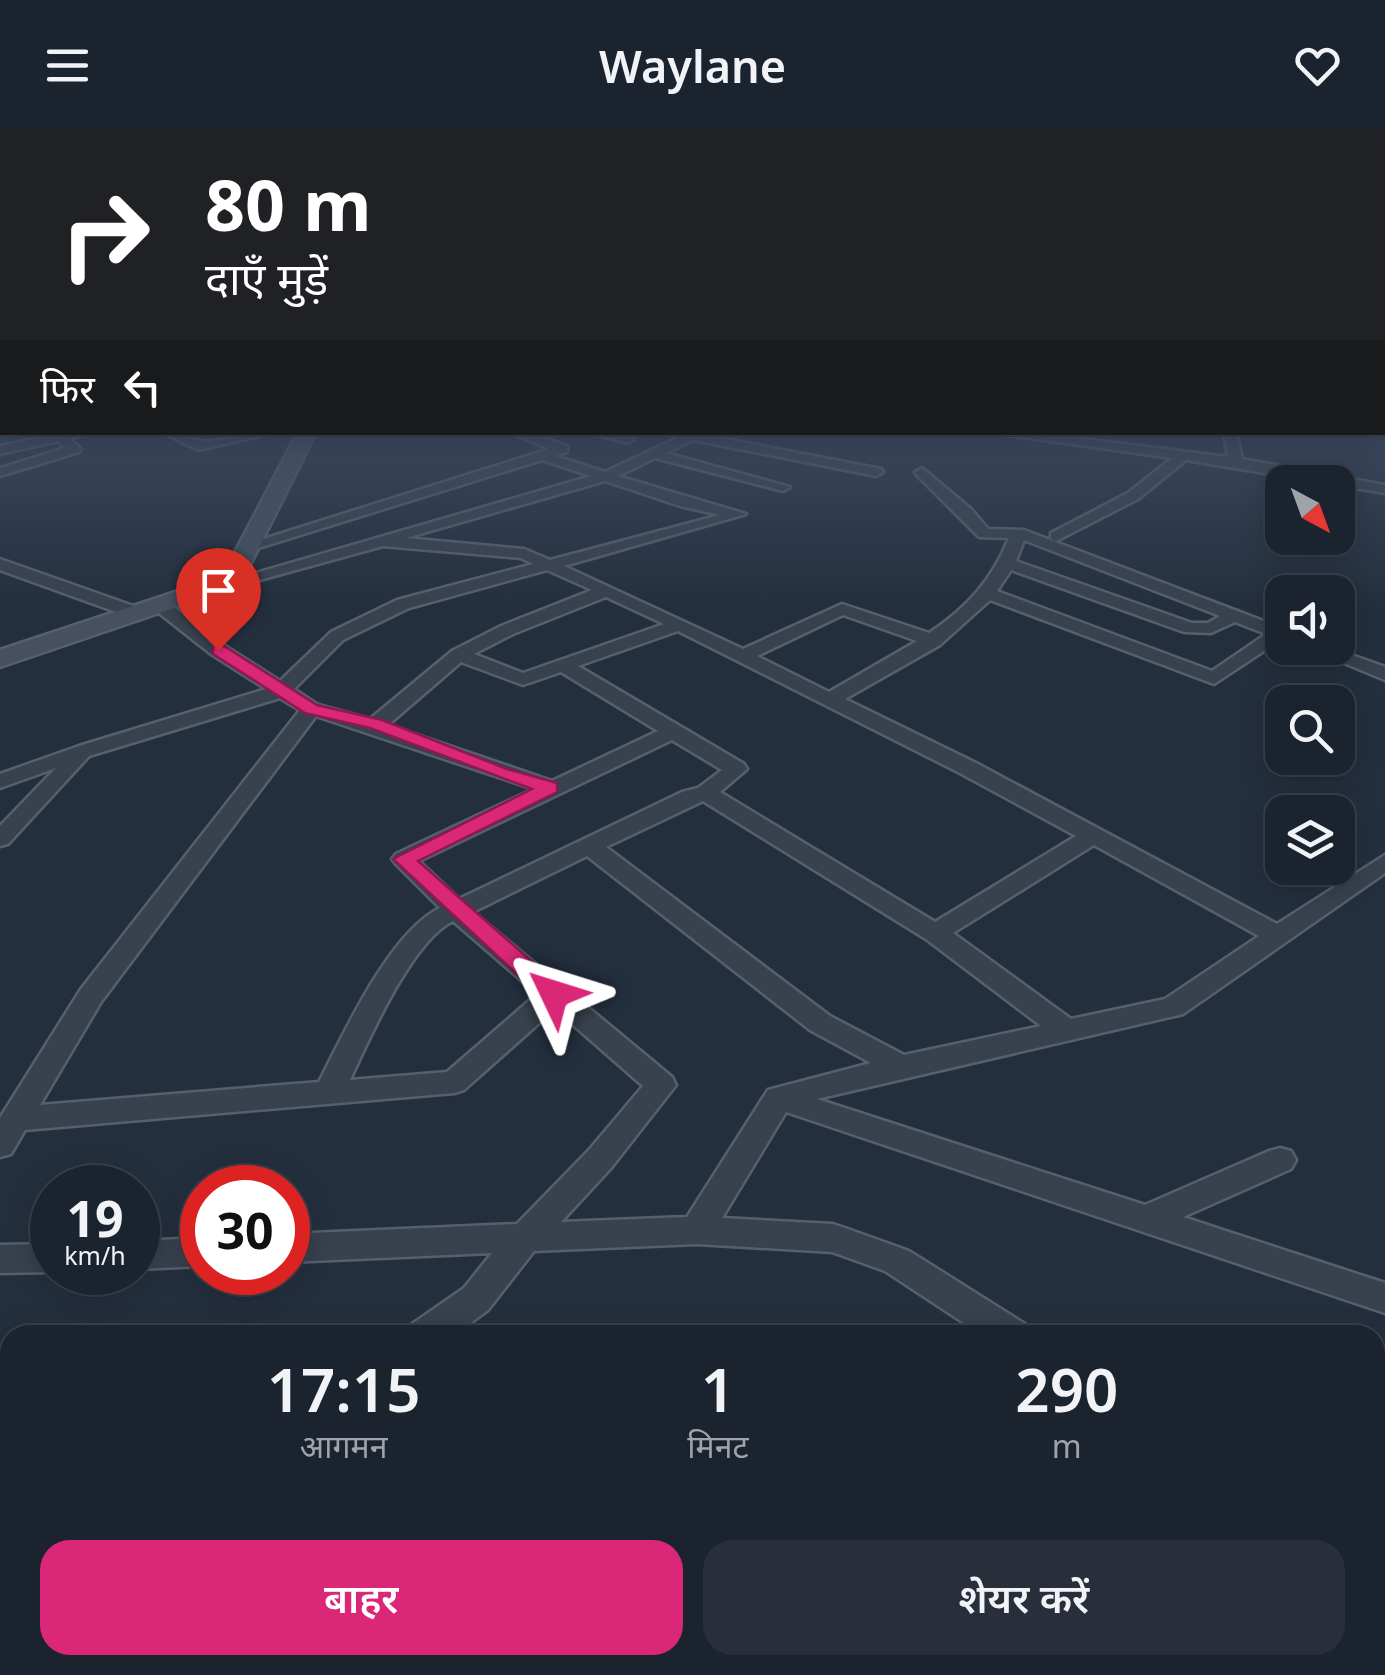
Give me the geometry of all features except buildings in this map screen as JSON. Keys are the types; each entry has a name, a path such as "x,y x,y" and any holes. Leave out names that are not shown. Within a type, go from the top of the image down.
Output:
{"main road":[{"path":"0,658 198,592 220,581 240,564 292,462"}],"street":[{"path":"0,472 31,462"},
{"path":"249,546 518,462"},
{"path":"0,782 86,750 281,691 338,636 404,604 739,514 685,503 563,462"},
{"path":"198,592 607,476 637,462"},
{"path":"694,462 783,487"},
{"path":"825,462 876,472"},
{"path":"1056,536 1133,496 1175,462"},
{"path":"1237,462 1385,489"},
{"path":"922,472 984,534 1020,532 1265,627"},
{"path":"829,700 934,641 959,622 1007,563 1020,532"},
{"path":"276,539 310,560"},
{"path":"383,541 524,554 549,563 968,768 1276,934"},
{"path":"1007,563 1190,628 1211,628 1235,615"},
{"path":"0,564 136,613"},
{"path":"376,724 459,654 507,630 608,590"},
{"path":"985,592 1214,678 1265,645"},
{"path":"160,605 311,709 376,724 500,773 550,788"},
{"path":"740,657 842,610 934,641"},
{"path":"459,654 523,679 566,667 678,624"},
{"path":"1355,663 1385,674"},
{"path":"329,1093 371,1006 429,923 690,797 706,794 736,769 566,667"},
{"path":"8,1132 91,996 311,709"},
{"path":"439,1325 476,1300 525,1238 662,1086 457,911 404,859 672,732"},
{"path":"0,838 86,750"},
{"path":"706,794 935,933 1067,1031"},
{"path":"935,933 1094,835"},
{"path":"591,848 820,1022 902,1066"},
{"path":"698,1230 778,1098 902,1066 1173,1007 1385,862"},
{"path":"8,1132 454,1082 554,994"},
{"path":"778,1098 1385,1298"},
{"path":"1146,1219 1280,1160"},
{"path":"310,1247 698,1230 833,1238 898,1261 991,1325"},
{"path":"0,1259 30,1258"}],"route":[{"path":"218,650 311,709 376,724 500,773 550,788 404,859 457,911 554,994"}]}
